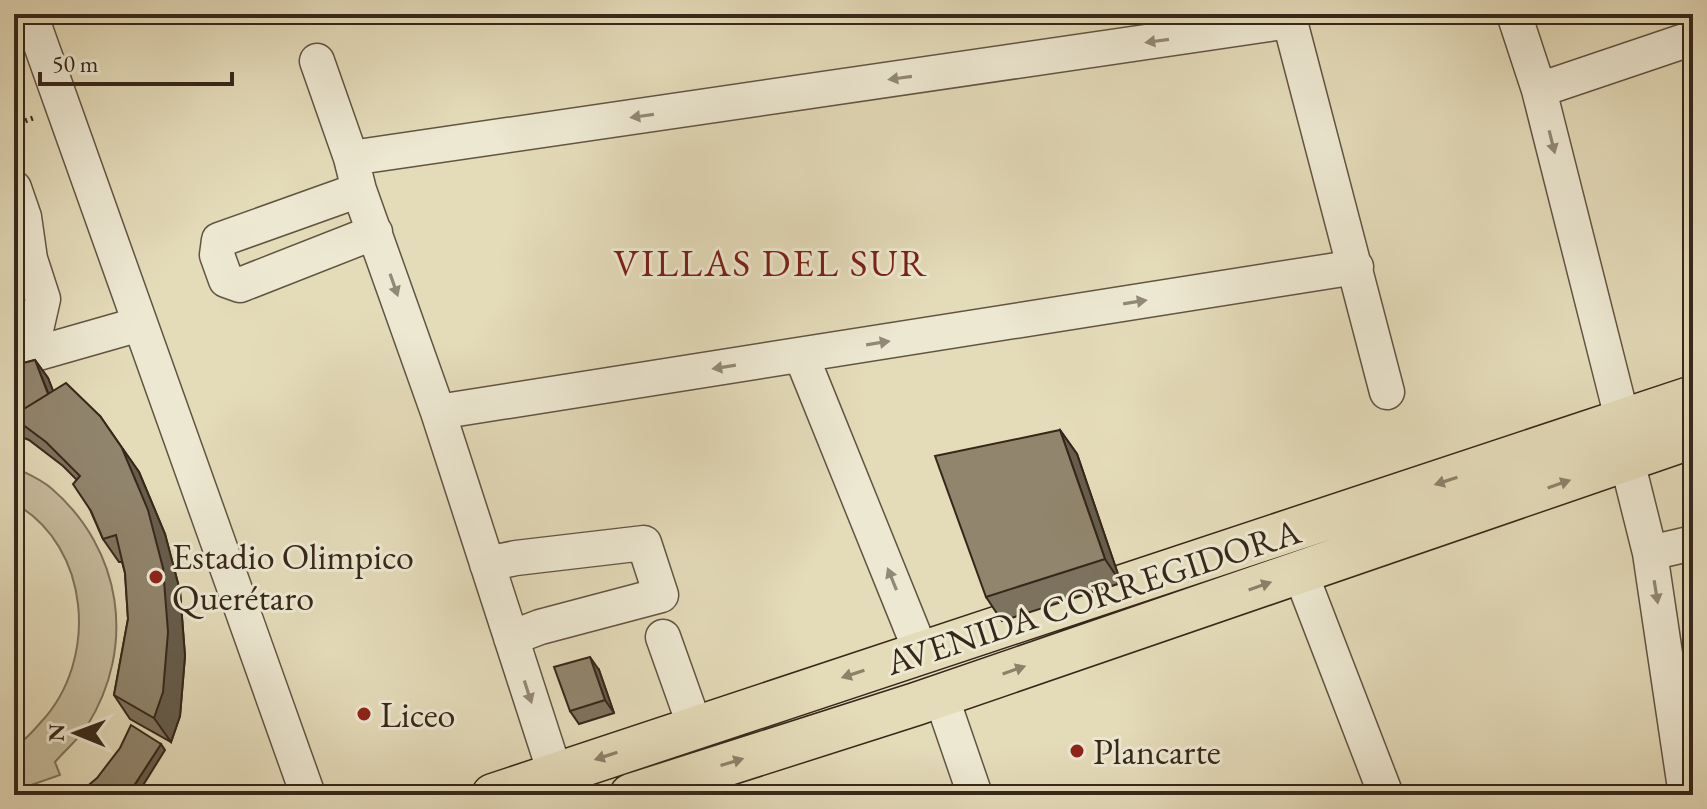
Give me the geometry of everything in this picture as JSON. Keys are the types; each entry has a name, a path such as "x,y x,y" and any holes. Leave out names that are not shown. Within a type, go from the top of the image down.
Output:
{"main road":[{"name":"AVENIDA CORREGIDORA","path":"631,795 941,696 1300,572 1625,441 1693,397"},
{"name":"AVENIDA CORREGIDORA","path":"493,795 921,652 1625,441 1693,437"}],"street":[{"path":"30,14 308,795"},
{"path":"1514,14 1539,90 1650,553 1686,795"},
{"path":"375,232 240,285 226,280 217,255 219,240 355,174 1289,18 1387,392"},
{"path":"1539,90 1693,38"},
{"path":"317,61 438,412 555,773"},
{"path":"14,188 24,217 30,259 43,299 22,358"},
{"path":"438,412 1356,267"},
{"path":"22,358 140,324"},
{"path":"801,355 921,652"},
{"path":"487,564 644,543 661,595 540,627 511,638"},
{"path":"1650,553 1693,543"},
{"path":"1300,572 1386,795"},
{"path":"663,637 695,727"},
{"path":"941,696 975,795"}],"path":[{"path":"14,125 30,119"}],"shaded area":[{"path":"14,467 51,488 75,512 94,540 107,569 114,600 116,632 112,664 103,695 84,731 55,762 60,775 14,791 14,747 35,729 60,697 72,668 78,637 78,605 72,575 59,547 40,522 14,503"}],"building":[{"path":"35,360 48,394 14,415 14,363"},
{"name":"Estadio Olimpico Querétaro","path":"66,383 100,416 122,448 148,510 163,568 168,632 163,692 154,718 114,695 128,619 125,573 116,535 103,539 91,511 73,484 80,476 46,442 14,418 14,415"},
{"path":"1060,430 1105,559 986,597 935,456"},
{"path":"590,657 605,700 570,711 554,667"},
{"path":"131,725 161,744 128,795 77,795 97,778 120,748"}],"place":[{"name":"Estadio Olimpico Querétaro","path":"156,577"},
{"name":"Liceo","path":"364,714"},
{"name":"Plancarte","path":"1077,751"}],"district":[{"name":"VILLAS DEL SUR","path":"771,263"}]}
